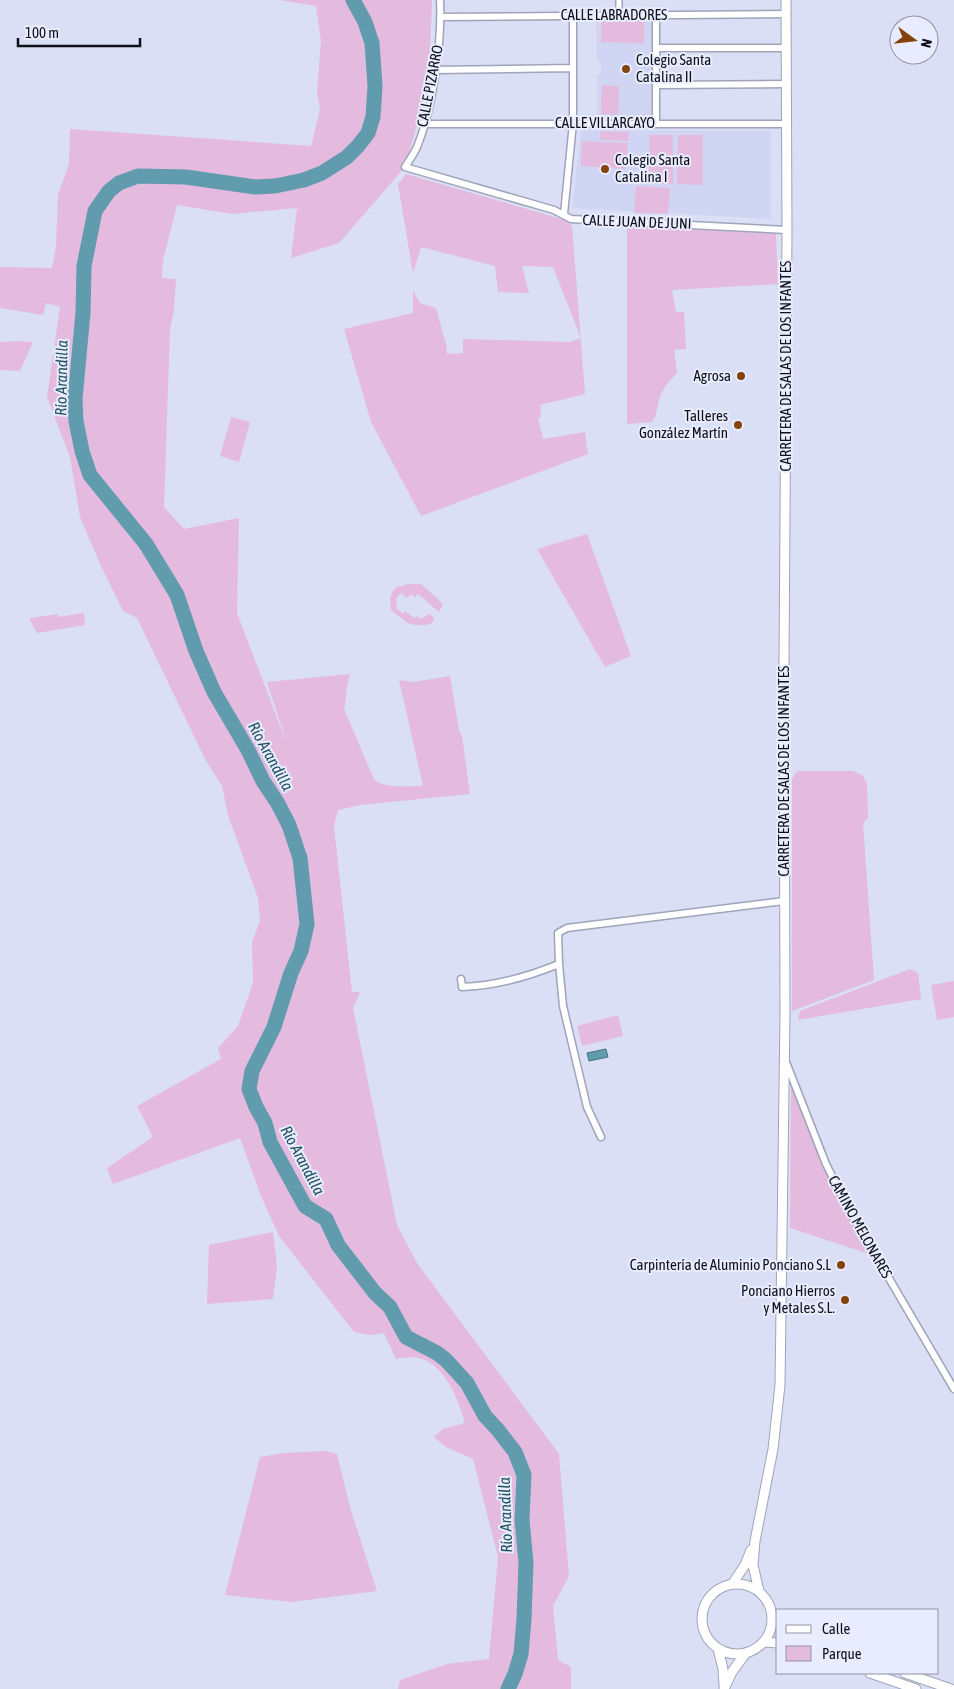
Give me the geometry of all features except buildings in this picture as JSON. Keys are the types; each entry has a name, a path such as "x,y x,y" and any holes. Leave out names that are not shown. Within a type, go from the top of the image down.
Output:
{"main road":[{"name":"CARRETERA DE SALAS DE LOS INFANTES","path":"759,1591 753,1564 755,1541 773,1449 780,1392 785,1014 786,0"},
{"name":"CARRETERA DE SALAS DE LOS INFANTES","path":"733,1583 745,1565 755,1541"},
{"path":"724,1688 739,1660 764,1642 775,1620 766,1598 759,1591 747,1584 733,1583 715,1591 709,1598 704,1606 702,1626 705,1635 718,1649 736,1654 745,1654"},
{"path":"764,1642 776,1643"},
{"path":"718,1649 723,1669 724,1688"},
{"path":"873,1674 916,1689"},
{"path":"908,1674 951,1689"}],"street":[{"name":"CALLE PIZARRO","path":"405,167 417,148 435,70 441,16 440,0"},
{"path":"619,0 619,15"},
{"name":"CALLE LABRADORES","path":"441,16 786,14"},
{"path":"564,214 573,123 573,15"},
{"path":"656,15 656,123"},
{"path":"656,48 787,48"},
{"path":"435,70 573,68"},
{"path":"656,84 786,84"},
{"name":"CALLE VILLARCAYO","path":"424,122 429,124 787,124"},
{"name":"CALLE JUAN DE JUNI","path":"405,167 564,214 571,219 787,230"},
{"path":"601,1136 587,1107 563,1006 558,933 567,928 784,901"},
{"path":"461,979 462,987 482,986 530,976 559,964"},
{"name":"CAMINO MELONARES","path":"783,1056 835,1183 855,1221 954,1389"}],"shaded area":[{"name":"Colegio Santa Catalina II","path":"596,18 647,18 652,24 651,116 597,116 597,76 601,71 601,63 597,58"},
{"path":"581,130 771,131 771,219 572,208"},
{"path":"606,1049 608,1057 589,1061 587,1053"}],"green space":[{"path":"280,0 432,0 429,83 405,167 339,243 291,258 297,208 232,214 177,205 163,260 162,278 176,279 174,310 170,329 164,507 184,529 239,518 237,613 287,744 267,682 350,674 344,709 374,779 390,786 423,786 399,680 413,682 450,676 459,730 462,736 470,794 360,805 338,810 334,826 352,992 360,992 353,1008 397,1225 417,1263 559,1454 569,1576 553,1606 558,1660 571,1667 571,1689 398,1689 400,1680 447,1664 489,1659 498,1557 473,1459 446,1447 434,1437 443,1429 465,1423 448,1381 433,1364 423,1359 412,1357 396,1359 384,1333 370,1335 354,1332 279,1236 261,1196 240,1138 113,1184 107,1168 153,1137 137,1106 221,1059 218,1048 238,1026 253,983 252,942 260,921 258,898 228,815 222,786 205,759 137,618 123,611 80,517 70,457 47,397 60,307 46,303 43,315 0,308 0,267 52,268 56,246 58,195 69,164 70,129 311,146 320,110 317,92 321,41 316,6"},
{"path":"601,21 644,21 644,43 601,42"},
{"path":"602,85 619,86 618,115 601,114"},
{"path":"601,131 629,132 628,141 600,140"},
{"path":"649,135 673,135 673,184 649,184"},
{"path":"678,135 703,135 703,185 677,184"},
{"path":"582,141 628,143 626,169 581,166"},
{"path":"406,174 555,217 566,221 572,226 581,337 553,267 522,266 529,293 498,292 495,266 421,247 413,273 398,184"},
{"path":"636,186 670,188 668,214 634,213"},
{"path":"627,226 776,234 778,284 672,290 676,312 684,312 686,349 674,350 677,373 663,390 652,422 627,424"},
{"path":"413,291 420,303 436,308 447,354 463,353 463,339 570,342 581,338 585,394 540,405 541,417 538,418 543,439 585,432 588,454 421,516 371,422 344,329 413,313"},
{"path":"0,342 33,342 20,371 0,370"},
{"path":"231,417 250,422 239,462 220,456"},
{"path":"587,534 631,656 605,667 537,549"},
{"path":"408,584 421,584 443,605 439,612 418,594 415,597 411,594 407,598 401,593 396,599 397,609 403,614 405,611 414,618 417,616 421,619 429,614 435,618 431,624 413,625 391,610 390,597 395,588"},
{"path":"84,613 85,625 37,633 29,618 58,614 58,617"},
{"path":"797,771 853,771 862,775 867,783 868,818 863,823 874,980 792,1011 792,779"},
{"path":"910,969 918,973 921,999 798,1020 800,1011"},
{"path":"954,981 954,1017 937,1020 931,985"},
{"path":"618,1015 623,1036 582,1046 577,1026"},
{"path":"791,1087 794,1090 872,1255 790,1228"},
{"path":"273,1232 277,1266 273,1299 207,1304 209,1245"},
{"path":"325,1451 337,1454 351,1511 377,1591 291,1602 225,1595 260,1457 284,1453"}],"waterway":[{"name":"Río Arandilla","path":"353,0 365,22 372,43 375,86 373,117 368,133 347,157 322,173 304,180 275,186 255,187 186,177 138,176 119,183 109,191 95,211 84,266 83,313 75,399 76,421 82,451 90,475 146,544 177,595 196,651 214,692 289,825 300,858 307,924 301,951 291,973 274,1027 252,1071 249,1089 265,1123 270,1142 305,1206 326,1219 338,1245 375,1293 390,1307 406,1337 437,1353 467,1383 485,1416 515,1452 524,1475 522,1520 526,1563 524,1619 521,1654 508,1689"}],"place":[{"name":"Colegio Santa Catalina II","path":"626,69"},
{"name":"Colegio Santa Catalina I","path":"605,169"},
{"name":"Agrosa","path":"741,376"},
{"name":"Talleres González Martín","path":"738,425"},
{"name":"Carpintería de Aluminio Ponciano S.L","path":"841,1265"},
{"name":"Ponciano Hierros y Metales S.L.","path":"845,1300"}]}
